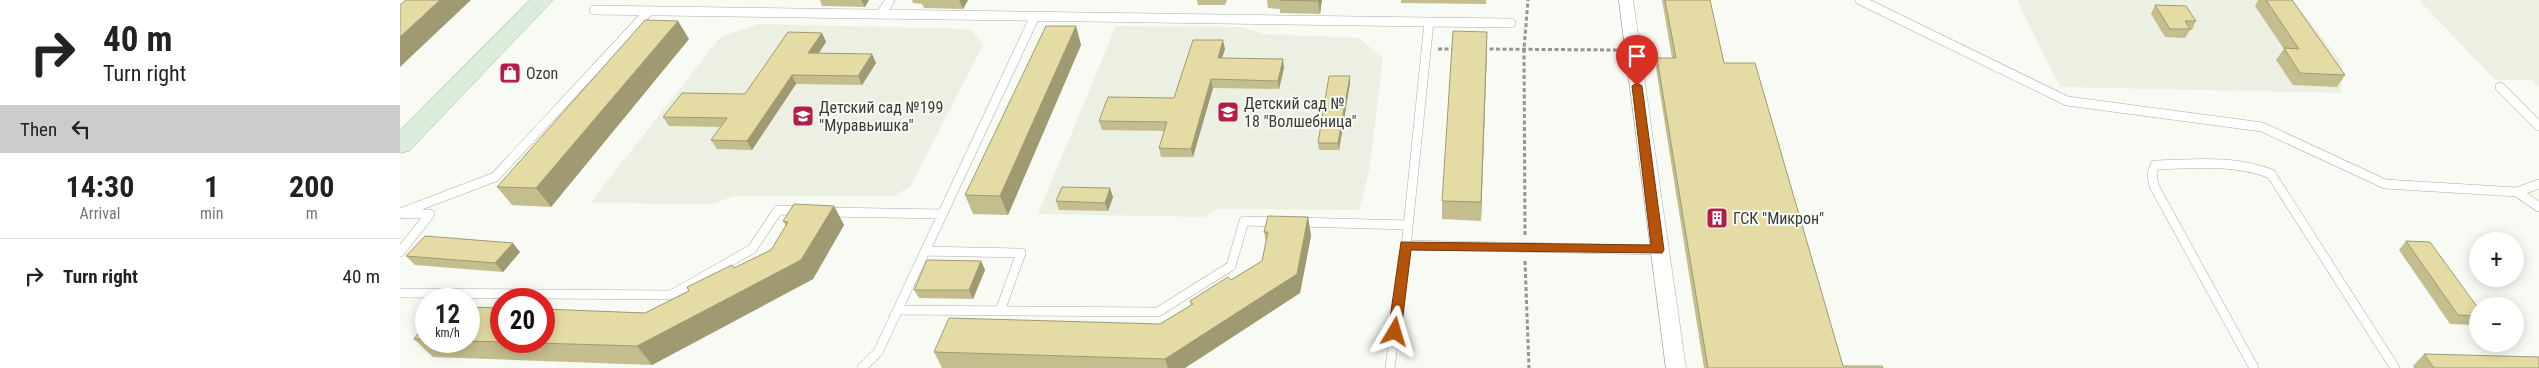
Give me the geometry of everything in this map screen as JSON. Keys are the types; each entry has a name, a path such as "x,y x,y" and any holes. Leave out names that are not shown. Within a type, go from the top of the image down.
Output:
{"main road":[{"path":"404,136 542,0"}],"street":[{"path":"1626,0 1658,250 1676,368"}],"lane":[{"path":"881,14 890,0"},
{"path":"1860,0 2067,101 2262,127 2385,184 2518,192 2539,184"},
{"path":"594,10 1511,23"},
{"path":"400,214 495,178 649,11"},
{"path":"862,368 878,352 1035,16"},
{"path":"1390,368 1406,245 1429,22"},
{"path":"2500,87 2539,126"},
{"path":"2254,368 2154,186 2152,173 2155,165 2230,164 2258,167 2271,174 2395,368"},
{"path":"2518,192 2539,207"},
{"path":"400,293 671,295 752,249 778,210 943,214"},
{"path":"400,214 430,214 400,252"},
{"path":"898,310 1158,312 1231,266 1244,221 1408,225"},
{"path":"1406,245 1658,250"},
{"path":"925,251 1021,253 1000,311"}],"path":[{"path":"1528,0 1524,50 1525,247 1529,368"},
{"path":"1426,49 1455,49"},
{"path":"1475,49 1632,50"}],"shaded area":[{"path":"2017,0 2293,0 2342,63 2341,93 2060,87"},
{"path":"2419,0 2539,0 2539,87 2532,80 2495,80"},
{"name":"Детский сад №199 \"Муравьишка\"","path":"758,24 971,29 983,45 910,187 893,196 734,196 713,204 590,203 718,40 725,35"},
{"name":"Детский сад № 18 \"Волшебница\"","path":"1116,26 1242,27 1264,34 1359,38 1383,58 1370,166 1359,210 1219,209 1204,217 1038,214"}],"building":[{"path":"406,0 440,0 400,37 400,5"},
{"path":"1279,0 1318,0 1318,1"},
{"name":"ГСК \"Микрон\"","path":"1665,0 1710,0 1724,63 1755,63 1843,366 1882,366 1883,368 1708,368 1657,58 1676,58"},
{"path":"2266,0 2292,0 2345,75 2300,73 2284,48 2299,49"},
{"path":"2155,5 2186,6 2196,21 2185,21 2190,29 2170,29"},
{"path":"645,20 678,21 536,188 497,187"},
{"path":"1046,26 1076,26 1000,196 965,195"},
{"path":"1453,31 1487,32 1481,202 1442,201"},
{"path":"788,32 822,33 808,53 872,54 858,76 792,75 747,141 711,140 727,118 663,117 682,93 745,94"},
{"path":"1193,40 1223,40 1218,58 1283,59 1278,81 1211,79 1191,149 1159,148 1167,122 1099,121 1108,97 1174,98"},
{"path":"1329,76 1350,76 1338,143 1318,143"},
{"path":"1062,187 1110,188 1105,203 1056,201"},
{"path":"794,204 834,206 801,260 637,346 555,344 555,309 645,313 689,291 687,287 732,265 734,268 771,250 788,222 783,221"},
{"path":"1268,216 1308,217 1297,274 1165,359 934,352 949,318 1160,324 1193,304 1190,301 1228,277 1231,280 1262,261 1268,232 1264,232"},
{"path":"425,236 513,243 495,263 406,256"},
{"path":"2406,241 2430,242 2470,297 2469,316 2458,315"},
{"path":"927,260 981,261 969,290 914,290"},
{"path":"480,307 490,308 490,342 480,341"},
{"path":"2424,354 2539,357 2539,368 2434,368"}],"place":[{"name":"Ozon","path":"510,73"},
{"name":"Детский сад № 18 \"Волшебница\"","path":"1228,112"},
{"name":"Детский сад №199 \"Муравьишка\"","path":"803,116"},
{"name":"ГСК \"Микрон\"","path":"1717,218"}],"route":[{"path":"1395,332 1406,245 1658,250 1637,86"}]}
